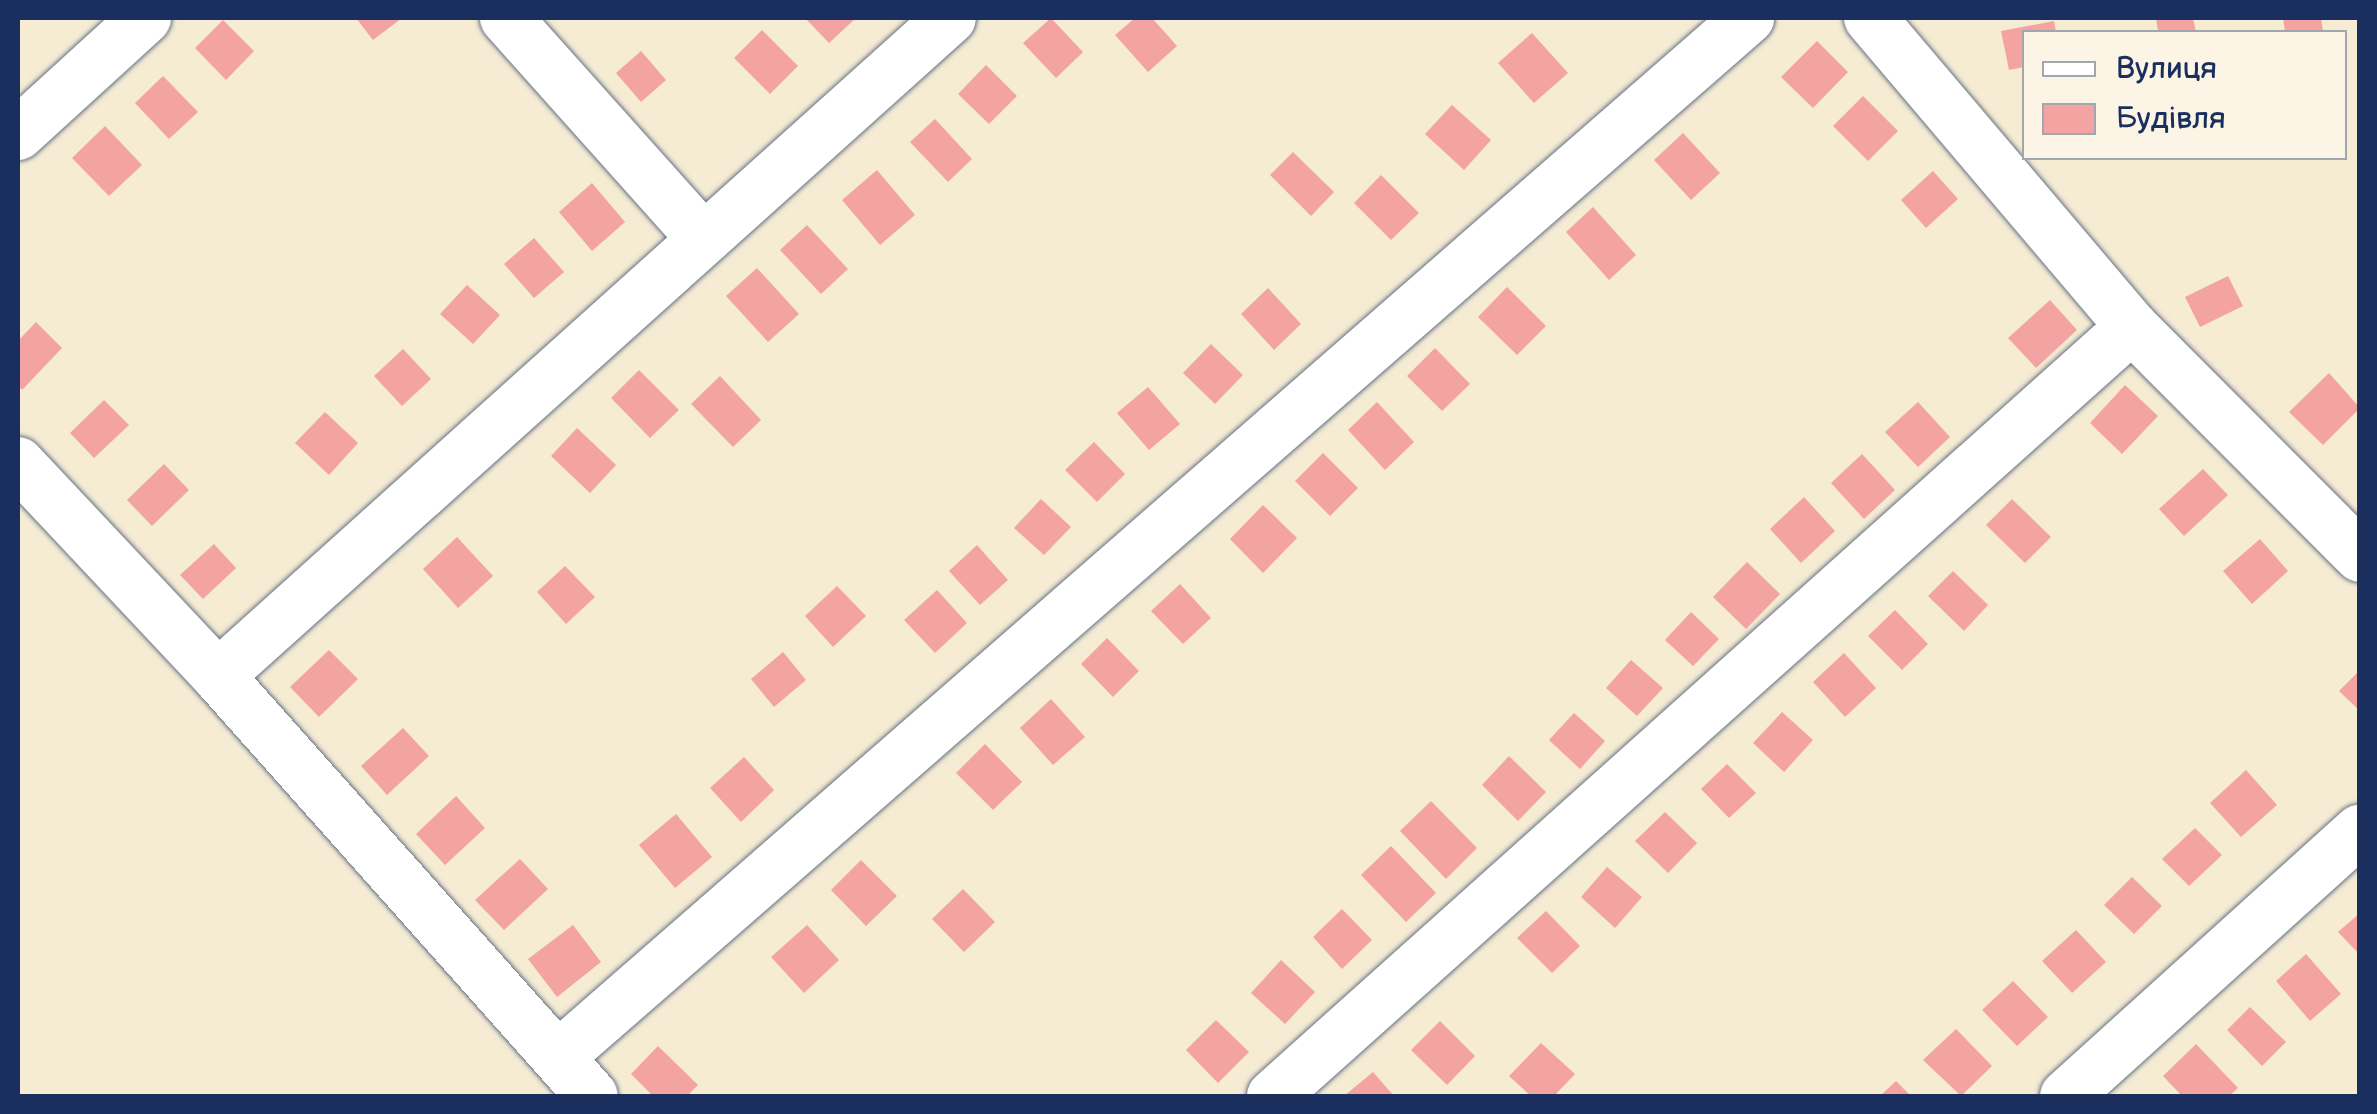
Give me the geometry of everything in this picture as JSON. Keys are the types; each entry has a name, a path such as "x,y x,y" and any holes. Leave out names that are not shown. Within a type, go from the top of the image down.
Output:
{"street":[{"path":"18,134 146,18"},
{"path":"506,18 704,238"},
{"path":"218,676 950,18"},
{"path":"558,1057 1748,18"},
{"path":"1870,18 2132,327 2360,556"},
{"path":"1273,1096 2132,327"},
{"path":"18,463 218,676 592,1096"},
{"path":"2066,1096 2360,830"}],"building":[{"path":"356,18 402,18 373,40"},
{"path":"805,18 856,18 829,43"},
{"path":"1051,18 1083,52 1056,78 1023,43"},
{"path":"1135,18 1152,18 1177,46 1148,72 1115,35"},
{"path":"2156,18 2193,18 2196,30 2158,30"},
{"path":"2283,18 2321,18 2323,30 2285,30"},
{"path":"223,20 254,51 226,80 195,48"},
{"path":"2054,21 2056,30 2022,30 2022,67 2009,70 2001,31"},
{"path":"762,30 798,66 770,94 734,58"},
{"path":"1532,33 1568,73 1534,103 1498,63"},
{"path":"1817,41 1848,72 1813,108 1781,77"},
{"path":"641,51 666,80 641,102 616,73"},
{"path":"986,65 1017,96 989,124 958,94"},
{"path":"163,76 198,112 169,139 135,103"},
{"path":"1863,96 1898,131 1868,161 1833,126"},
{"path":"1452,105 1491,140 1464,170 1425,134"},
{"path":"935,119 972,159 948,182 910,142"},
{"path":"105,126 142,165 109,196 72,158"},
{"path":"1683,133 1720,173 1691,200 1654,160"},
{"path":"1293,152 1334,192 1311,216 1270,175"},
{"path":"877,170 915,215 880,245 842,200"},
{"path":"1933,171 1958,199 1926,228 1901,200"},
{"path":"1381,175 1419,213 1391,240 1354,203"},
{"path":"592,183 625,222 592,251 559,212"},
{"path":"1593,207 1636,255 1609,280 1566,232"},
{"path":"807,225 848,269 821,294 780,250"},
{"path":"534,238 564,272 534,298 504,264"},
{"path":"757,268 799,314 768,342 726,296"},
{"path":"2228,276 2243,306 2200,327 2185,297"},
{"path":"467,285 500,315 473,344 440,314"},
{"path":"1507,287 1546,326 1517,355 1478,317"},
{"path":"1268,288 1301,324 1274,350 1241,314"},
{"path":"2050,300 2077,330 2036,368 2008,338"},
{"path":"36,322 62,348 22,390 18,385 18,341"},
{"path":"1211,344 1243,375 1215,404 1183,373"},
{"path":"1435,348 1470,384 1442,411 1407,376"},
{"path":"403,349 431,379 402,406 374,376"},
{"path":"639,370 679,410 650,438 611,398"},
{"path":"2329,373 2360,408 2323,445 2289,412"},
{"path":"720,376 761,420 733,447 691,404"},
{"path":"2125,385 2158,416 2122,454 2090,423"},
{"path":"1148,387 1180,424 1149,450 1117,413"},
{"path":"104,400 129,425 94,458 70,433"},
{"path":"1377,402 1414,442 1385,470 1348,430"},
{"path":"1918,402 1950,437 1918,467 1885,432"},
{"path":"325,412 358,443 329,475 295,443"},
{"path":"577,428 616,465 590,493 551,456"},
{"path":"1094,442 1125,474 1097,502 1065,470"},
{"path":"1323,453 1358,488 1330,516 1295,481"},
{"path":"1862,454 1895,490 1864,519 1831,483"},
{"path":"164,464 189,490 152,526 127,500"},
{"path":"2203,469 2228,495 2184,536 2159,509"},
{"path":"1804,497 1835,531 1801,563 1770,529"},
{"path":"1041,499 1071,527 1044,555 1014,528"},
{"path":"2012,499 2051,537 2025,563 1986,525"},
{"path":"1263,505 1297,538 1263,573 1230,539"},
{"path":"457,537 493,576 458,608 423,569"},
{"path":"2260,539 2288,571 2252,604 2223,571"},
{"path":"214,544 236,568 203,599 180,575"},
{"path":"977,545 1008,580 980,605 949,571"},
{"path":"1747,562 1780,594 1746,629 1713,597"},
{"path":"565,566 595,597 566,624 537,592"},
{"path":"1953,571 1988,605 1964,631 1928,596"},
{"path":"1180,584 1211,618 1183,644 1151,611"},
{"path":"837,586 866,616 833,647 805,616"},
{"path":"937,590 967,623 935,653 904,620"},
{"path":"1895,610 1928,644 1902,670 1868,636"},
{"path":"1691,612 1719,639 1693,666 1665,640"},
{"path":"1107,638 1139,671 1113,697 1081,664"},
{"path":"329,650 358,679 319,717 290,687"},
{"path":"783,652 806,680 774,707 751,679"},
{"path":"1844,653 1876,688 1845,717 1813,682"},
{"path":"1631,660 1663,688 1637,716 1606,688"},
{"path":"2360,670 2360,711 2339,691"},
{"path":"1051,699 1085,737 1053,765 1020,728"},
{"path":"1782,712 1813,740 1784,772 1753,743"},
{"path":"1574,713 1605,741 1580,769 1549,740"},
{"path":"403,728 429,756 387,795 361,766"},
{"path":"985,744 1022,782 993,810 956,773"},
{"path":"1509,756 1546,792 1518,821 1482,785"},
{"path":"744,757 774,790 741,822 710,788"},
{"path":"1727,764 1756,793 1729,818 1701,789"},
{"path":"2246,770 2277,805 2241,837 2210,803"},
{"path":"456,796 485,828 445,865 416,834"},
{"path":"1431,801 1477,848 1446,879 1400,831"},
{"path":"1665,812 1697,843 1668,873 1635,841"},
{"path":"676,814 712,857 675,888 639,845"},
{"path":"2195,828 2222,855 2189,886 2162,859"},
{"path":"1391,846 1436,893 1406,922 1361,875"},
{"path":"520,859 548,889 504,930 475,900"},
{"path":"861,860 897,896 866,926 831,890"},
{"path":"1607,867 1642,897 1615,928 1581,897"},
{"path":"2132,877 2162,906 2134,934 2104,905"},
{"path":"963,889 995,922 964,952 932,919"},
{"path":"1342,909 1372,940 1342,969 1313,937"},
{"path":"1546,911 1580,946 1552,973 1517,938"},
{"path":"2360,913 2360,955 2338,932"},
{"path":"573,925 601,962 557,997 528,959"},
{"path":"807,925 839,960 804,993 771,957"},
{"path":"2076,930 2106,962 2072,993 2042,961"},
{"path":"2306,954 2341,994 2310,1021 2276,981"},
{"path":"1281,960 1315,992 1285,1024 1251,993"},
{"path":"2013,981 2048,1017 2017,1046 1982,1010"},
{"path":"2250,1007 2286,1042 2262,1066 2227,1030"},
{"path":"1216,1020 1249,1052 1218,1083 1186,1050"},
{"path":"1440,1021 1475,1056 1447,1085 1411,1050"},
{"path":"1956,1029 1992,1066 1961,1096 1923,1060"},
{"path":"1541,1043 1575,1074 1554,1096 1531,1096 1509,1076"},
{"path":"2196,1044 2238,1088 2229,1096 2182,1096 2163,1076"},
{"path":"658,1046 698,1085 687,1096 653,1096 631,1074"},
{"path":"1373,1072 1394,1096 1344,1096"},
{"path":"1896,1081 1911,1096 1880,1096"}]}
